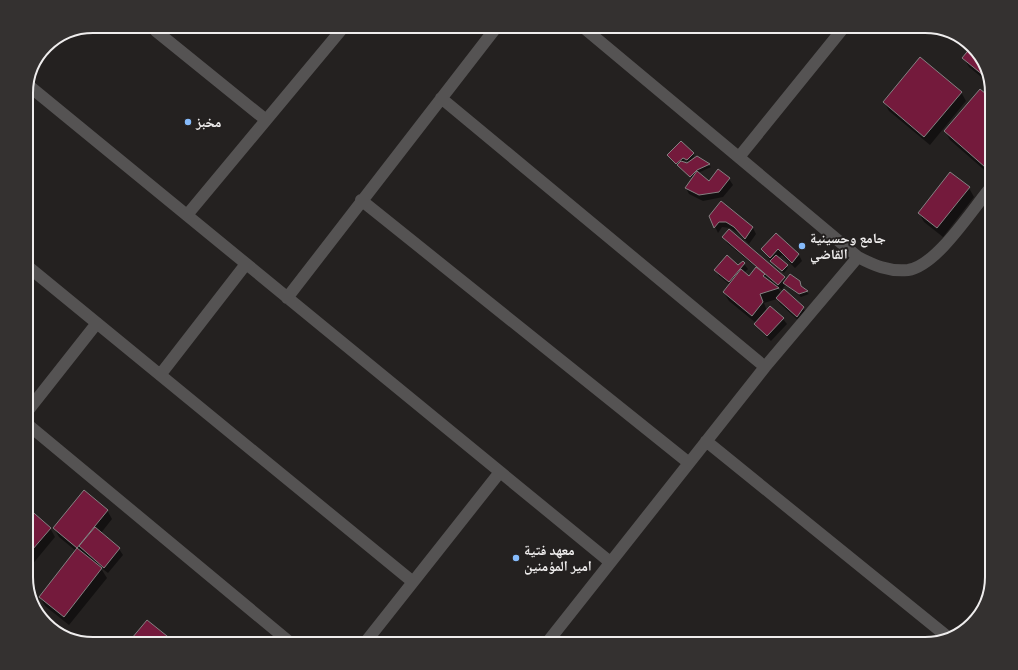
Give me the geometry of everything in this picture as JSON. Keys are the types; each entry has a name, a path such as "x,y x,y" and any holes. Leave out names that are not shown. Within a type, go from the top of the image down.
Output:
{"street":[{"path":"162,33 266,120"},
{"path":"187,216 339,33"},
{"path":"287,298 491,33"},
{"path":"590,33 858,256 876,267 909,270 922,266 935,255 985,194"},
{"path":"739,157 839,33"},
{"path":"33,89 610,562"},
{"path":"441,98 765,366"},
{"path":"361,200 689,463"},
{"path":"551,637 765,366 858,256"},
{"path":"160,375 246,264"},
{"path":"33,271 413,582"},
{"path":"33,404 97,323"},
{"path":"33,429 284,637"},
{"path":"706,441 944,634"},
{"path":"370,637 500,472"}],"building":[{"path":"967,51 975,60 982,74 962,58"},
{"path":"920,57 962,92 924,137 883,102"},
{"path":"980,89 985,93 985,167 944,131"},
{"path":"681,141 694,153 687,160 683,158 676,164 667,155"},
{"path":"697,156 710,164 697,170 690,177 677,165 681,161 687,163"},
{"path":"718,169 730,178 719,192 699,195 685,188 697,171 709,181"},
{"path":"950,172 970,187 937,228 918,213"},
{"path":"721,201 753,227 745,239 734,227 726,222 719,222 714,228 709,216"},
{"path":"729,229 785,277 778,285 722,237"},
{"path":"776,233 799,254 792,263 778,249 770,258 761,249"},
{"path":"727,255 738,265 743,261 745,263 729,282 714,270"},
{"path":"776,255 788,265 782,271 770,261"},
{"path":"756,267 765,274 763,276 779,288 760,294 763,302 752,316 723,292 741,269 749,276"},
{"path":"790,274 800,281 801,286 808,291 799,294 783,283"},
{"path":"784,289 804,307 797,317 776,298"},
{"path":"770,306 784,318 767,336 754,324"},
{"path":"84,490 108,510 77,548 53,528"},
{"path":"33,512 51,528 33,549"},
{"path":"95,527 120,548 104,568 79,546"},
{"path":"77,548 102,568 64,617 39,597"},
{"path":"147,620 168,637 133,637"}],"place":[{"name":"مخبز","path":"188,122"},
{"name":"جامع وحسينية القاضي","path":"802,246"},
{"name":"معهد فتية امير المؤمنين","path":"516,558"}]}
